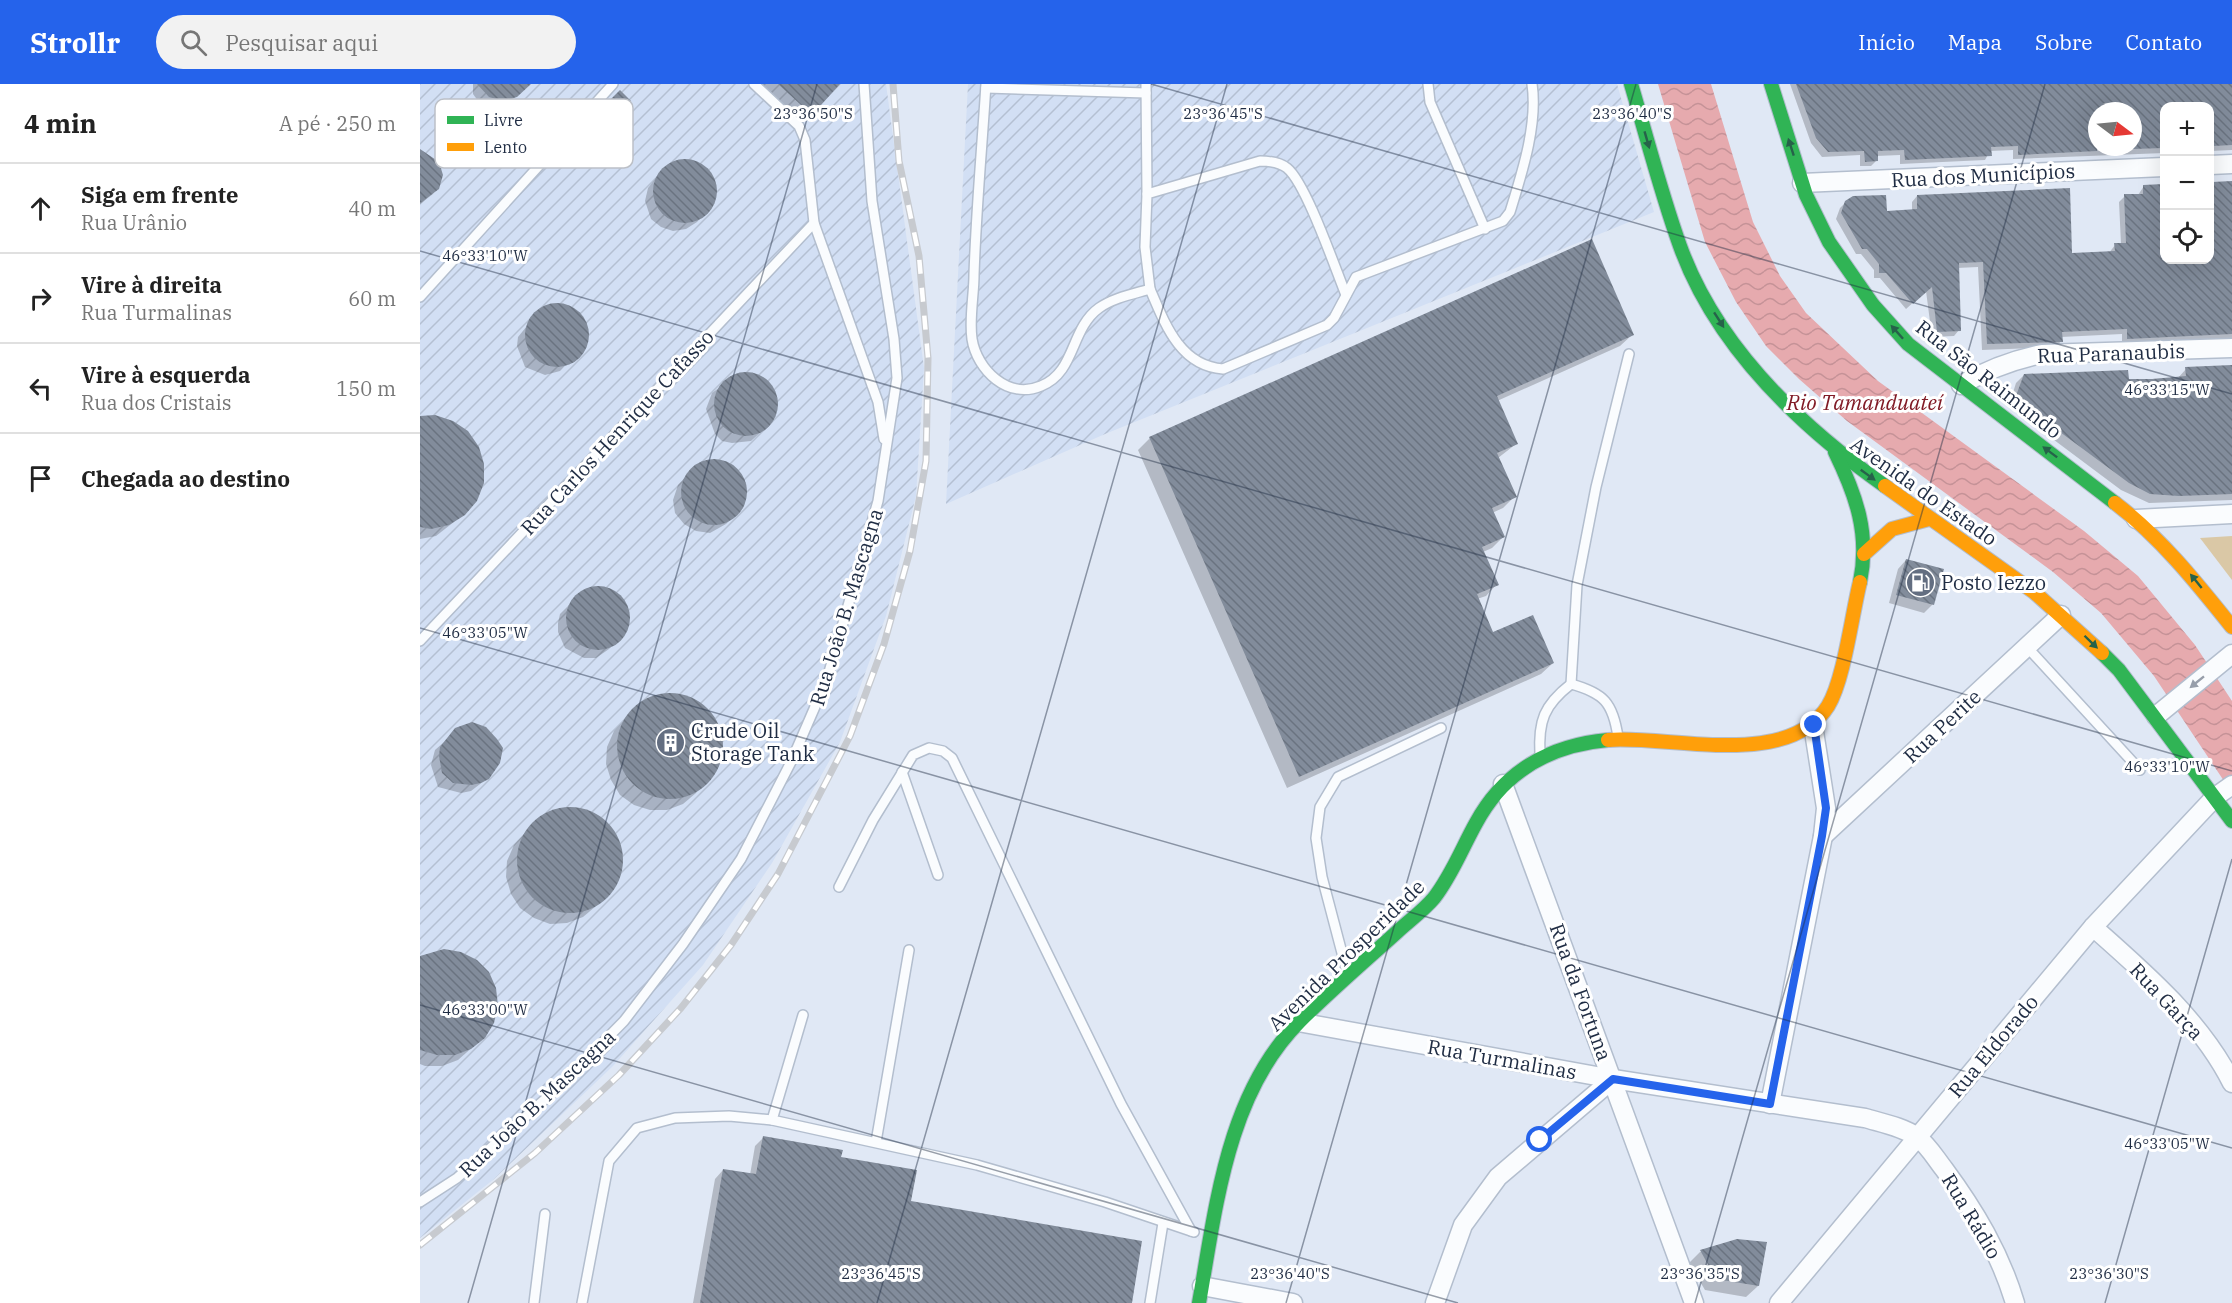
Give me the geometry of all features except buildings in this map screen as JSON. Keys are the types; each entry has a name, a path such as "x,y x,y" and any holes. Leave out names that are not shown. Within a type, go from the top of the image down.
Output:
{"main road":[{"name":"Avenida do Estado","path":"1631,84 1680,247 1700,291 1743,357 1789,407 1835,451 2034,592 2119,670 2156,716 2225,790 2232,822"},
{"name":"Rua São Raimundo","path":"1771,84 1802,183 1829,242 1874,305 1908,344 2136,519 2185,567 2232,627"},
{"path":"1814,725 1828,707 1838,682 1864,554 1857,503 1835,451"},
{"path":"1864,554 1880,536 1893,527 1929,519"},
{"name":"Avenida Prosperidade","path":"1201,1294 1221,1182 1242,1114 1266,1063 1299,1022 1433,898 1450,876 1488,800 1503,784 1519,770 1540,757 1566,746 1619,739 1764,744 1790,739 1814,725"}],"street":[{"path":"2214,165 2232,164"},
{"name":"Rua dos Municípios","path":"1802,183 2160,167"},
{"name":"Rua Paranaubis","path":"1961,385 1987,370 2012,360 2042,354 2232,348"},
{"path":"2136,519 2232,514"},
{"name":"Rua Perite","path":"1822,836 2061,615"},
{"path":"2156,716 2228,657"},
{"path":"1770,1104 1826,808 1814,725"},
{"name":"Rua da Fortuna","path":"1503,784 1694,1303"},
{"name":"Rua Eldorado","path":"1779,1303 2093,927 2225,790"},
{"name":"Rua Garça","path":"2093,927 2178,1007 2199,1032 2232,1083"},
{"name":"Rua Turmalinas","path":"1299,1022 1613,1079 1865,1118 1893,1126 1917,1137"},
{"path":"1435,1303 1463,1225 1498,1177 1613,1079"},
{"name":"Rua Rádio","path":"1917,1137 1954,1183 1988,1235 2006,1275 2015,1303"},
{"path":"1201,1294 1293,1303"}],"lane":[{"path":"600,99 614,84"},
{"path":"754,84 799,126 805,140 814,223 878,402 885,444"},
{"name":"Rua João B. Mascagna","path":"420,1202 457,1178 562,1084 624,1021 683,944 741,859 791,762 827,679 878,501 885,469 885,444 897,378 894,339 872,201 864,84"},
{"path":"1428,84 1430,102 1485,229"},
{"path":"1150,289 1114,300 1098,308 1088,320 1069,360 1059,375 1040,387 1016,388 998,382 985,372 972,338 975,247 986,86 1146,89 1145,247 1150,289 1174,338 1187,356 1210,368 1223,369 1327,325 1334,318 1356,277 1365,272 1498,224 1510,212 1529,137 1533,114 1533,84"},
{"path":"1147,194 1260,161 1280,164 1288,169 1301,189 1346,295"},
{"path":"420,297 537,168"},
{"name":"Rua Carlos Henrique Cafasso","path":"420,641 814,223"},
{"path":"1540,757 1539,728 1544,715 1554,697 1571,684 1577,585 1596,487 1629,354"},
{"path":"2027,646 2140,770"},
{"path":"1571,684 1592,690 1608,703 1616,721 1619,739"},
{"path":"1348,978 1322,877 1316,838 1320,807 1338,777 1441,729"},
{"path":"839,886 873,820 913,755 929,748 943,751 952,758 1122,1104 1191,1231"},
{"path":"902,772 938,876"},
{"path":"876,1142 909,950"},
{"path":"772,1120 803,1015"},
{"path":"582,1303 609,1161 637,1128 675,1118 729,1116 772,1120 876,1142 1040,1182 1163,1223 1211,1236"},
{"path":"534,1303 545,1214"},
{"path":"1150,1303 1163,1223"}],"shaded area":[{"path":"420,84 886,84 924,368 916,496 886,616 840,742 772,863 703,965 613,1066 494,1179 420,1238"},
{"path":"968,84 1617,84 1654,212 1105,434 946,504"},
{"path":"2232,536 2232,580 2200,538"}],"water":[{"name":"Rio Tamanduateí","path":"1658,84 1711,84 1753,222 1780,276 1806,313 1878,381 2084,531 2138,576 2195,645 2232,701 2232,793 2154,676 2101,613 2053,572 1847,421 1766,346 1736,302 1705,242"}],"railway":[{"path":"420,1245 535,1153 619,1075 681,1008 731,945 778,874 850,736 884,644 910,551 926,461 928,358 919,256 899,161 893,84"}],"traffic: fast":[{"path":"1631,84 1680,246 1696,283 1715,317 1738,350 1792,410 1853,463 1885,486"},
{"path":"1771,84 1806,195 1829,242 1873,305 1908,344 2115,503"},
{"path":"1835,452 1855,499 1859,515 1863,547 1860,582"},
{"path":"2102,653 2119,670 2232,821"},
{"path":"1199,1303 1228,1153 1240,1117 1256,1082 1275,1050 1312,1009 1434,898 1452,871 1487,805 1515,775 1531,764 1567,748 1608,740"}],"traffic: slow":[{"path":"1885,486 2034,592 2102,653"},
{"path":"2115,503 2163,546 2232,627"},
{"path":"1864,554 1892,529 1929,519"},
{"path":"1608,740 1727,745 1757,744 1786,738 1810,726 1828,706 1834,695 1843,664 1860,582"}],"place":[{"name":"Posto Iezzo","path":"1920,582"},
{"name":"Crude Oil Storage Tank","path":"670,742"}],"route":[{"path":"1540,1140 1613,1079 1770,1104 1826,808 1814,725"}]}
